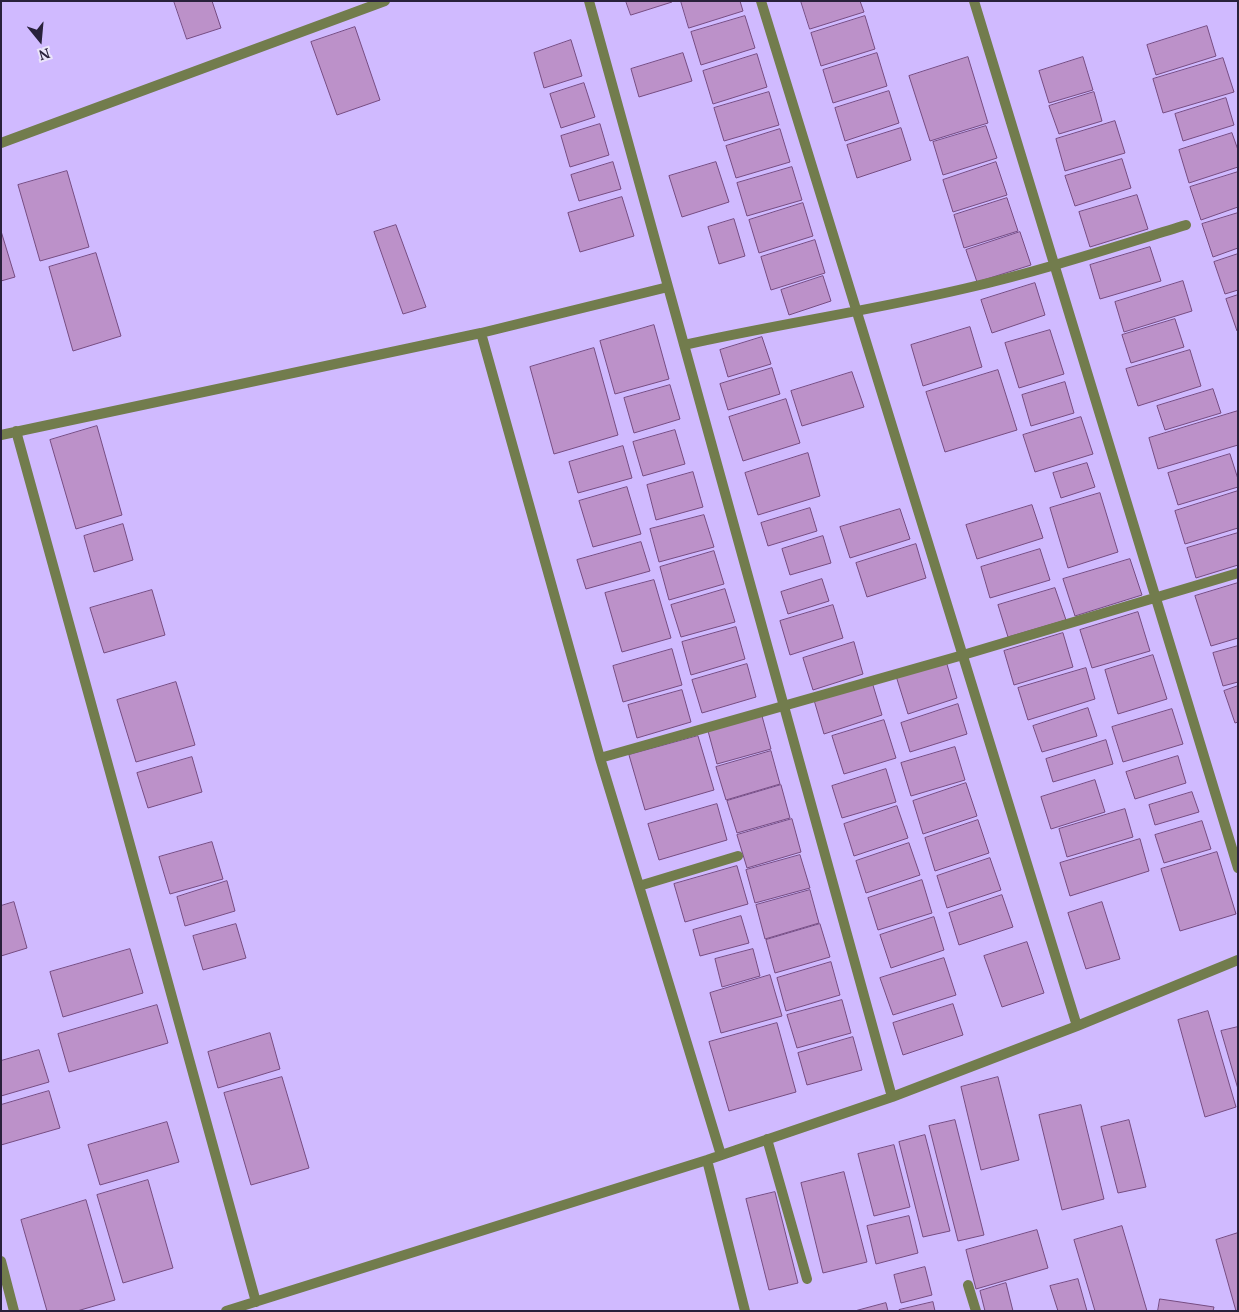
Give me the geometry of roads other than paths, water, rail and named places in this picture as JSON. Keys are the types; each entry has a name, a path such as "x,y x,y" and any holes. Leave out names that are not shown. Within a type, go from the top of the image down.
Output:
{"street":[{"path":"1,143 385,1"},
{"path":"589,1 892,1097"},
{"path":"761,1 1077,1026"},
{"path":"974,1 1238,868"},
{"path":"684,345 776,325 968,288 1186,225"},
{"path":"1,435 481,333 668,287"},
{"path":"481,333 600,758 722,1155"},
{"path":"16,431 256,1302"},
{"path":"600,758 963,655 1238,573"},
{"path":"639,886 738,856"},
{"path":"226,1311 707,1160 892,1097 1077,1026 1238,960"},
{"path":"767,1139 807,1279"},
{"path":"707,1160 745,1311"},
{"path":"1,1261 14,1311"},
{"path":"968,1285 976,1311"}]}
